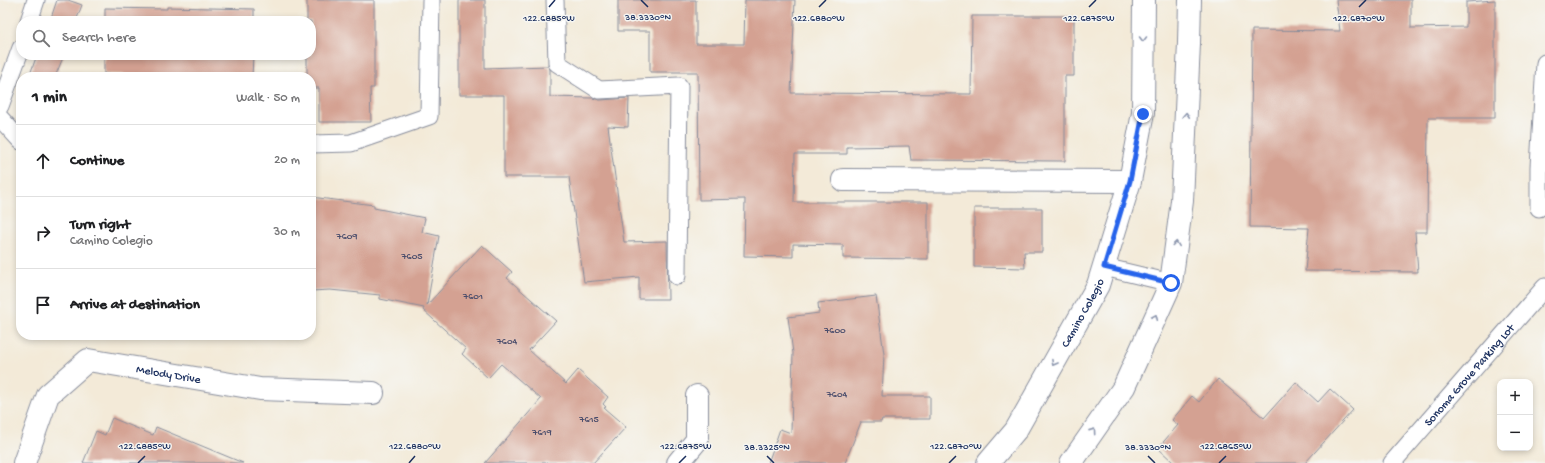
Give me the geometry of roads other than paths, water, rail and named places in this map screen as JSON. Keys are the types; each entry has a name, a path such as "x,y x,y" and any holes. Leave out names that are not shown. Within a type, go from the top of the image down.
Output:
{"street":[{"name":"Camino Colegio","path":"988,463 1016,430 1098,285 1130,181 1143,114 1144,0"},
{"path":"1071,463 1124,387 1171,283 1182,201 1190,0"},
{"path":"843,180 1130,181"},
{"name":"Melody Drive","path":"24,463 48,395 88,360 260,390 373,393"},
{"path":"678,463 697,440 697,396"}],"lane":[{"path":"31,16 36,0"},
{"path":"316,144 351,143 429,116 431,0"},
{"path":"555,0 557,63 599,90 679,86 677,276"},
{"path":"0,106 17,60"},
{"path":"1539,208 1539,167 1545,63"},
{"path":"0,118 16,136"},
{"path":"1104,267 1171,283"},
{"name":"Sonoma Grove Parking Lot","path":"1392,463 1545,287"}]}
